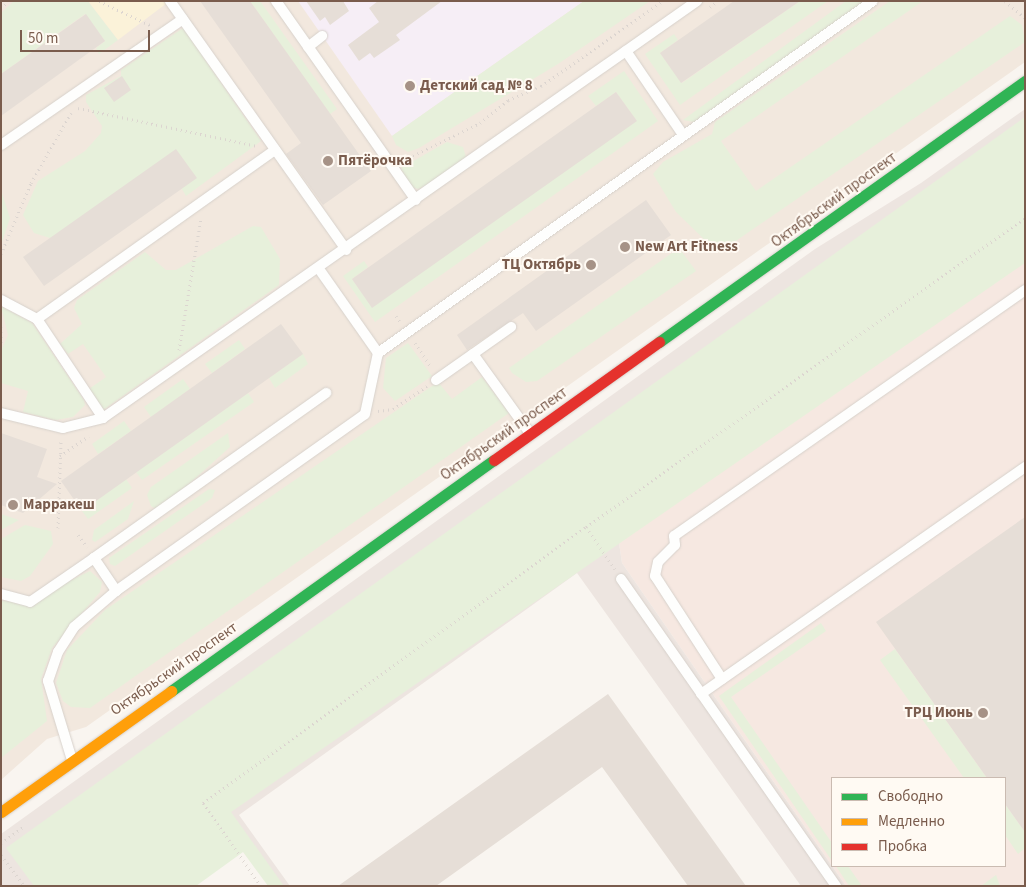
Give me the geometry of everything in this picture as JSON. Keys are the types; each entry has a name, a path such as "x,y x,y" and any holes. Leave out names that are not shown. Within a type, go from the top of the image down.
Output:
{"main road":[{"name":"Октябрьский проспект","path":"1,812 1025,81"}],"lane":[{"path":"170,1 346,250"},
{"path":"276,1 416,200"},
{"path":"1,413 63,428 103,418 320,269 697,1"},
{"path":"72,760 48,681 58,652 74,627 116,591 365,414 378,353 874,1"},
{"path":"1,145 182,19"},
{"path":"308,47 322,36"},
{"path":"626,52 683,135"},
{"path":"37,319 275,150"},
{"path":"320,269 378,353"},
{"path":"722,679 655,576 658,562 675,546 674,536 1025,290"},
{"path":"1,300 37,319 103,418"},
{"path":"437,379 512,327"},
{"path":"473,354 530,433"},
{"path":"1,594 30,602 326,393"},
{"path":"701,694 1025,467"},
{"path":"94,558 116,591"},
{"path":"621,579 836,886"}],"path":[{"path":"1,8 8,1"},
{"path":"99,1 164,32"},
{"path":"394,168 422,149 480,124 508,100 541,86 663,1"},
{"path":"702,12 718,1"},
{"path":"1005,1 1025,18"},
{"path":"1,254 31,184 86,86"},
{"path":"60,104 275,150"},
{"path":"176,368 204,200"},
{"path":"260,886 203,803 586,527 1025,218"},
{"path":"365,414 393,409 437,379 396,316"},
{"path":"1,327 1,346"},
{"path":"58,528 63,428"},
{"path":"586,527 621,579"},
{"path":"1,843 23,827"},
{"path":"1,855 24,886"}],"shaded area":[{"path":"1,1 1025,1 1025,62 86,727 47,739 1,780"},
{"name":"Детский сад № 8","path":"298,1 584,1 392,136"},
{"path":"1025,109 1025,260 619,543 622,563 846,886 801,886 577,573 239,815 290,886 276,886 209,793 82,886 1,886 1,834 815,249 921,183"},
{"path":"1025,260 1025,886 846,886 833,867 1006,867 1006,777 831,777 831,865 622,563 619,543"}],"green space":[{"path":"14,1 88,1 118,40 99,54 96,48 105,41 85,14 1,74 1,13"},
{"path":"250,1 260,1 337,109 330,114"},
{"path":"584,1 650,1 558,64 419,148 408,152 396,145 392,136"},
{"path":"800,1 828,1 680,105 645,54 674,34 678,40 660,53 682,83"},
{"path":"846,1 866,1 694,122 683,120"},
{"path":"890,1 923,1 721,141 756,191 1010,16 1022,25 1025,42 730,245 717,248 707,242 676,212 653,174 663,162 712,134 715,122"},
{"path":"183,28 261,141 186,196 182,189 50,238 34,233 23,215 38,181 85,151 101,133 102,126 86,102 86,95 121,76 121,70"},
{"path":"624,71 658,121 375,322 343,276 364,261 368,267 352,279 372,307 636,120 616,92 596,106 588,96"},
{"path":"1025,117 1025,263 231,812 284,886 268,886 243,852 196,886 34,886 6,848"},
{"path":"447,142 463,147 466,157 440,180 418,189 409,186 401,168"},
{"path":"1,190 10,218 1,245"},
{"path":"253,226 261,227 280,259 279,285 103,410 89,389 106,377 83,344 68,354 60,344 82,324 74,308 77,300 145,252 166,270 176,270"},
{"path":"679,248 696,271 537,381 526,382 512,373 509,368"},
{"path":"1,306 32,323 84,400 85,405 73,417 56,420 23,412 28,391 1,383 1,351 8,335"},
{"path":"239,340 245,349 212,373 205,364"},
{"path":"408,343 432,376 395,401 383,388 386,358"},
{"path":"303,354 308,364 275,388 269,378"},
{"path":"482,377 509,413 90,708 71,707 63,701 56,683 67,650 105,610 438,382 452,399"},
{"path":"183,379 190,389 151,417 144,407"},
{"path":"248,393 254,402 142,480 136,472"},
{"path":"124,421 131,431 98,454 92,444"},
{"path":"228,433 230,447 170,501 156,509 151,506 147,495 151,487"},
{"path":"126,479 132,488 88,519 82,511"},
{"path":"209,489 215,490 212,498 115,566 110,564 109,558"},
{"path":"134,501 128,519 95,542 92,540 94,530"},
{"path":"1,514 19,520 1,530"},
{"path":"25,525 51,531 53,544 30,576 21,581 1,577 1,539"},
{"path":"90,571 102,582 100,592 52,648 41,679 47,721 1,758 1,600 22,604"},
{"path":"821,623 826,631 731,697 831,842 831,860 719,696"},
{"path":"895,649 986,777 963,777 880,660"},
{"path":"1006,805 1025,832 1025,848 1018,854 1006,836"},
{"path":"837,867 849,867 862,886 849,886"},
{"path":"996,875 1000,886 981,886"}],"sand":[{"path":"88,1 166,1 167,3 118,40"}],"building":[{"path":"200,1 250,1 371,171 323,205 286,154 301,143"},
{"path":"306,1 343,1 349,11 330,25 325,17 320,21"},
{"path":"378,1 442,1 396,35 400,40 374,58 370,53 359,61 348,45 379,22 369,8"},
{"path":"734,1 800,1 681,83 660,53"},
{"path":"86,14 105,41 1,116 1,74"},
{"path":"122,76 131,90 114,102 104,88"},
{"path":"616,92 637,121 372,308 352,279"},
{"path":"176,149 197,178 44,286 23,257"},
{"name":"ТЦ Октябрь","path":"646,200 671,235 536,331 523,313 467,350 457,335"},
{"path":"281,324 303,354 82,511 61,481"},
{"path":"1,433 47,449 37,477 57,484 23,513 1,505"},
{"name":"ТРЦ Июнь","path":"1025,517 1025,832 1006,805 1006,777 986,777 876,622"},
{"path":"608,694 746,886 688,886 602,767 436,886 338,886"}],"traffic: fast":[{"path":"659,342 1025,81"},
{"path":"171,691 494,460"}],"traffic: slow":[{"path":"1,812 171,691"}],"traffic: jam":[{"path":"494,460 659,342"}],"place":[{"name":"Детский сад № 8","path":"410,86"},
{"name":"Пятёрочка","path":"328,161"},
{"name":"New Art Fitness","path":"625,247"},
{"name":"ТЦ Октябрь","path":"591,265"},
{"name":"Марракеш","path":"13,505"},
{"name":"ТРЦ Июнь","path":"983,713"}]}
